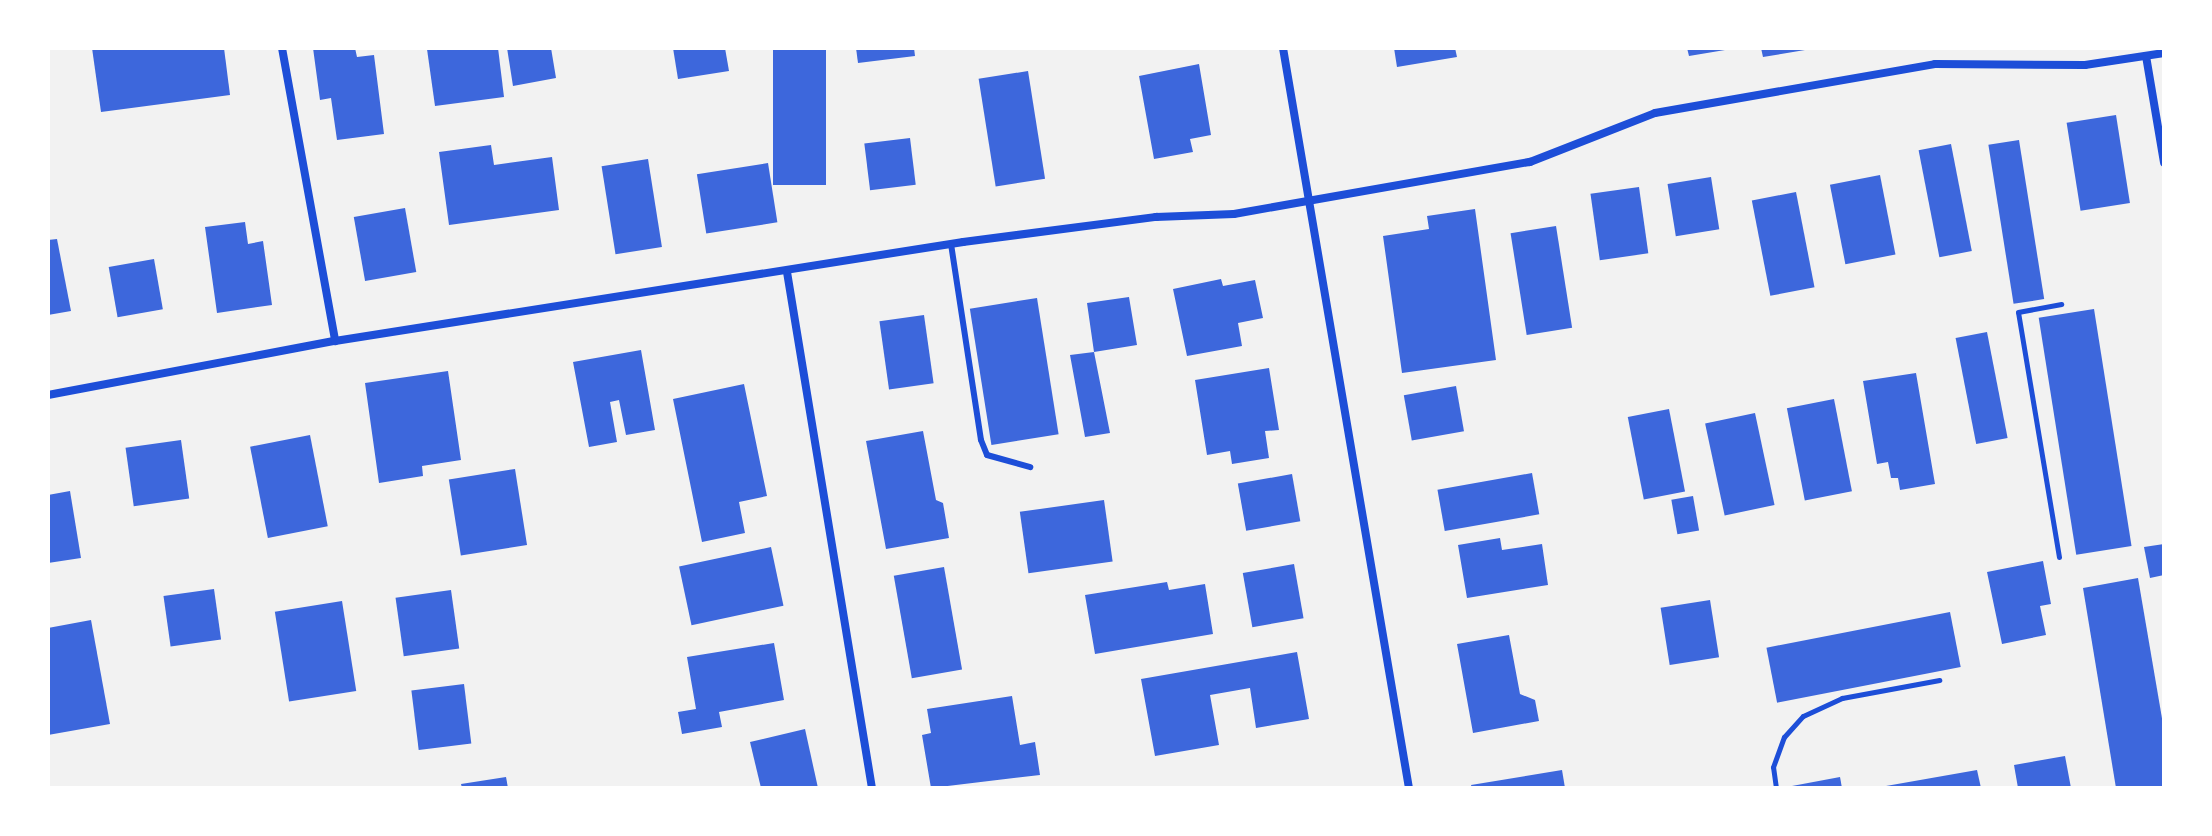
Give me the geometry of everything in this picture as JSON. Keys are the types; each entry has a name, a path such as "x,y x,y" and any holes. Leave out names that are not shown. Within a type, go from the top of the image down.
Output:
{"street":[{"path":"282,48 335,341"},
{"path":"1283,48 1409,788"},
{"path":"48,395 335,341 951,244 1156,217 1234,214 1309,201 1530,162 1655,113 1935,64 2085,65 2164,53"},
{"path":"2146,56 2164,162"},
{"path":"787,272 872,788"}],"lane":[{"path":"951,244 981,440 987,455 1030,467"}],"path":[{"path":"2059,557 2018,312 2061,304"},
{"path":"1776,788 1773,767 1784,737 1803,716 1842,698 1939,680"}],"building":[{"path":"92,48 224,48 230,95 101,112"},
{"path":"313,48 355,48 357,57 374,55 384,134 337,140 331,98 320,100"},
{"path":"498,48 504,97 435,106 427,49"},
{"path":"507,48 551,48 556,78 513,86"},
{"path":"673,48 725,48 729,71 678,79"},
{"path":"773,48 826,48 826,185 773,185"},
{"path":"856,48 914,48 915,56 858,63"},
{"path":"1394,48 1455,48 1457,57 1397,67"},
{"path":"1687,48 1725,48 1725,50 1689,56"},
{"path":"1761,48 1805,48 1805,50 1763,57"},
{"path":"1199,64 1211,135 1190,139 1193,152 1154,159 1139,76"},
{"path":"1028,71 1045,179 996,186 979,79"},
{"path":"2116,115 2130,203 2081,211 2067,123"},
{"path":"910,138 916,185 870,190 864,144"},
{"path":"2019,140 2044,299 2014,304 1988,145"},
{"path":"1951,144 1972,251 1939,257 1919,150"},
{"path":"491,145 494,165 552,157 559,210 449,225 439,152"},
{"path":"648,159 662,247 616,254 602,166"},
{"path":"768,163 777,222 706,234 697,174"},
{"path":"1880,175 1895,255 1845,264 1830,185"},
{"path":"1711,177 1719,229 1676,236 1668,184"},
{"path":"1639,187 1648,253 1600,260 1590,194"},
{"path":"1796,192 1815,287 1770,296 1752,201"},
{"path":"405,208 416,272 365,281 354,217"},
{"path":"1475,209 1496,360 1402,373 1383,236 1429,229 1427,216"},
{"path":"245,222 248,244 263,241 272,305 217,313 205,227"},
{"path":"1556,226 1572,328 1527,335 1511,233"},
{"path":"57,239 71,311 48,315 48,240"},
{"path":"154,259 163,309 118,317 109,267"},
{"path":"1221,279 1223,286 1255,280 1263,318 1238,323 1242,346 1187,356 1173,289"},
{"path":"1129,297 1137,345 1094,352 1087,303"},
{"path":"1037,298 1059,434 991,445 970,309"},
{"path":"2094,309 2132,546 2076,555 2039,318"},
{"path":"924,315 934,383 889,390 879,321"},
{"path":"1987,332 2008,438 1976,444 1956,338"},
{"path":"641,350 655,430 626,435 619,400 610,402 617,442 589,447 573,362"},
{"path":"1094,352 1110,433 1085,437 1070,355"},
{"path":"1269,368 1279,430 1265,431 1269,458 1232,464 1230,451 1207,455 1195,380"},
{"path":"448,371 461,460 422,466 423,476 379,483 365,383"},
{"path":"1916,373 1935,484 1900,490 1898,478 1891,478 1888,462 1877,464 1863,381"},
{"path":"744,384 767,496 739,502 745,533 702,542 673,399"},
{"path":"1456,386 1464,431 1412,441 1404,395"},
{"path":"1834,399 1852,491 1805,500 1787,408"},
{"path":"1669,409 1685,491 1644,499 1628,417"},
{"path":"1755,413 1775,505 1725,516 1705,424"},
{"path":"923,431 936,500 943,503 949,538 886,549 866,441"},
{"path":"310,435 328,526 268,538 250,447"},
{"path":"181,440 189,498 134,506 126,448"},
{"path":"515,469 527,545 461,556 449,479"},
{"path":"1532,473 1539,514 1445,531 1437,490"},
{"path":"1292,474 1300,521 1246,531 1238,484"},
{"path":"70,491 81,558 48,563 48,495"},
{"path":"1693,496 1699,530 1677,534 1671,500"},
{"path":"1104,500 1113,561 1028,573 1020,512"},
{"path":"1500,538 1502,550 1542,544 1548,585 1467,598 1458,545"},
{"path":"2164,544 2164,575 2150,578 2144,547"},
{"path":"771,547 783,606 692,625 679,567"},
{"path":"2043,561 2051,604 2040,606 2046,635 2002,644 1987,572"},
{"path":"1294,564 1304,618 1252,627 1243,573"},
{"path":"944,567 962,669 912,678 894,576"},
{"path":"2138,578 2164,730 2164,788 2116,788 2083,588"},
{"path":"1167,582 1169,590 1205,584 1213,634 1095,654 1085,595"},
{"path":"214,589 221,640 171,647 163,596"},
{"path":"451,590 459,648 404,656 396,598"},
{"path":"1710,600 1719,657 1670,665 1661,608"},
{"path":"342,601 356,691 289,702 275,612"},
{"path":"1950,612 1961,667 1777,703 1766,648"},
{"path":"91,620 110,724 48,735 48,628"},
{"path":"1509,635 1520,694 1535,700 1539,721 1473,733 1457,644"},
{"path":"774,643 784,700 719,712 722,727 682,734 678,712 696,709 687,657"},
{"path":"1297,652 1309,719 1256,728 1250,688 1210,695 1219,745 1155,756 1141,679"},
{"path":"464,684 471,744 419,750 411,690"},
{"path":"1012,696 1020,745 1035,742 1040,775 931,788 922,735 931,733 927,709"},
{"path":"805,729 818,788 761,788 750,742"},
{"path":"2065,756 2071,788 2018,788 2014,765"},
{"path":"1562,770 1565,788 1472,788 1471,785"},
{"path":"1977,770 1981,788 1886,786"},
{"path":"506,777 508,788 462,788 461,784"},
{"path":"1840,777 1842,788 1792,788 1792,786"}]}
